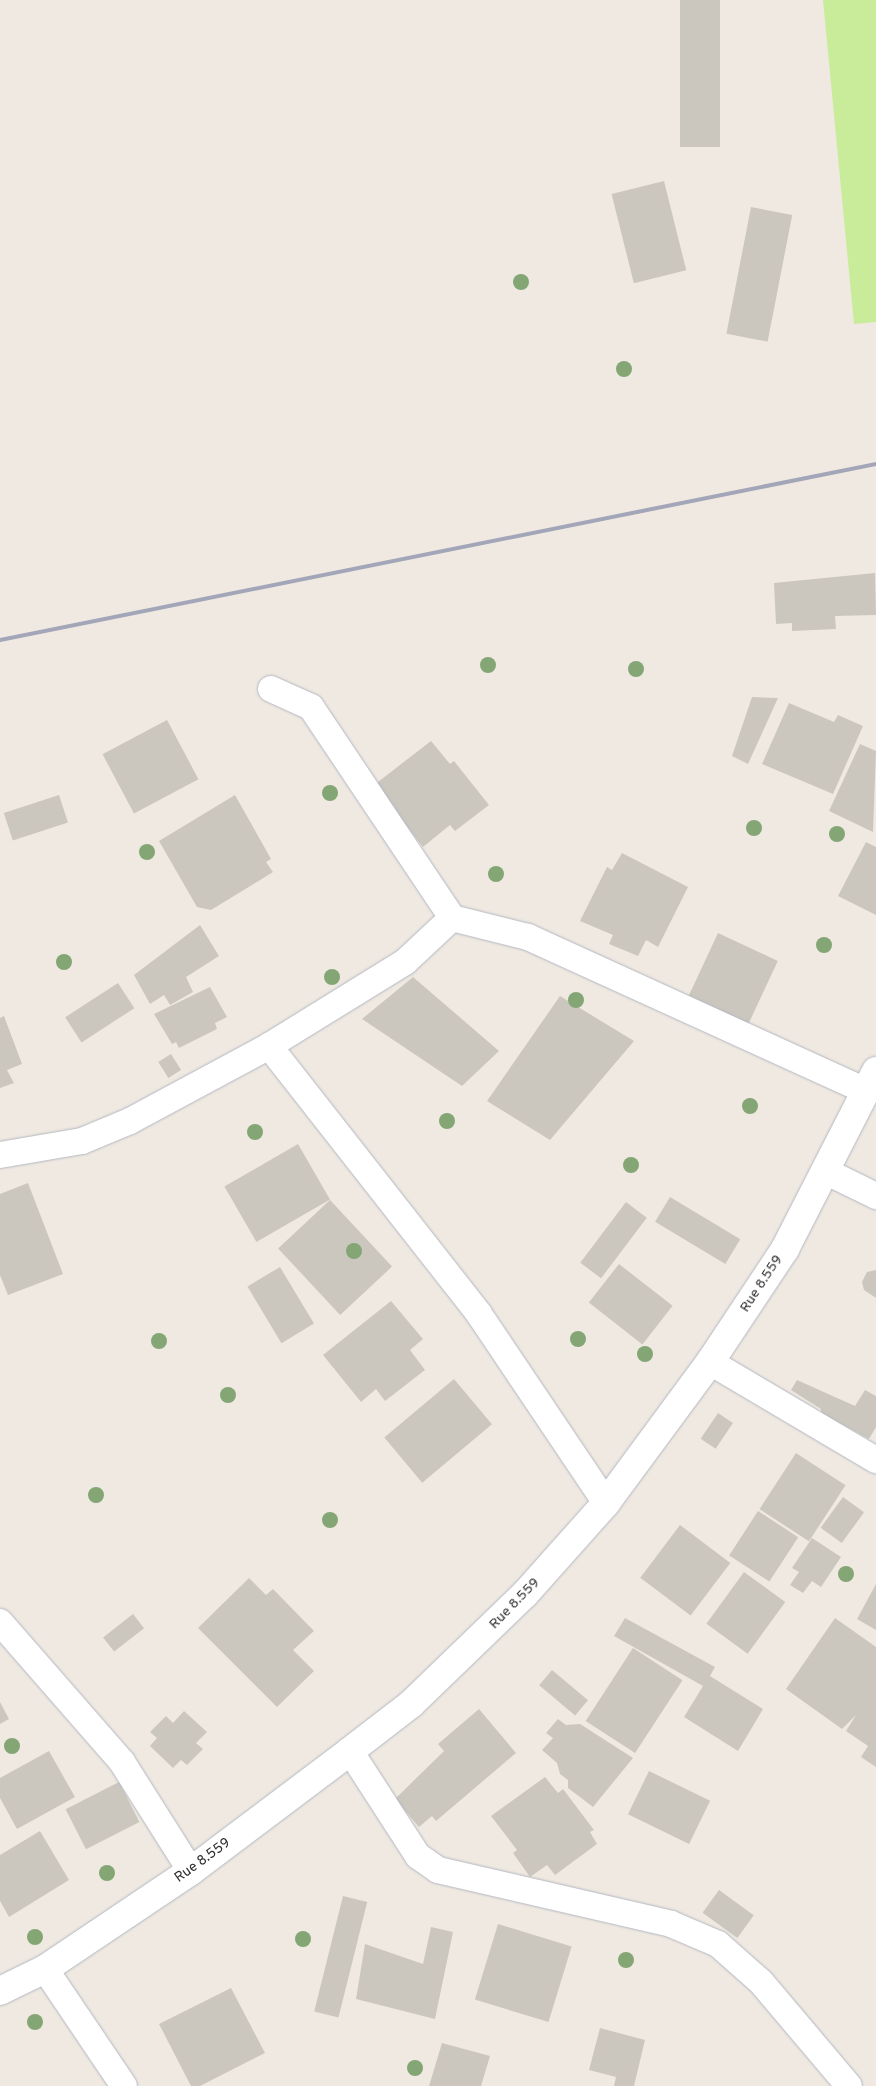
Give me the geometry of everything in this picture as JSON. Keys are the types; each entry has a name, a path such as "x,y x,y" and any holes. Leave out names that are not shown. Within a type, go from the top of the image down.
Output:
{"main road":[{"name":"Rue 8.559","path":"0,1991 45,1968 191,1871 411,1704 476,1644 606,1503 710,1362 784,1249 826,1172 871,1081"}],"street":[{"path":"271,689 311,707 452,918 528,937 871,1081"},
{"path":"0,1155 82,1141 130,1121 269,1046 406,962 452,918"},
{"path":"269,1046 479,1314 606,1503"},
{"path":"826,1172 876,1196"},
{"path":"710,1362 876,1460"},
{"path":"0,1622 122,1762 191,1871"},
{"path":"350,1751 418,1856 438,1870 671,1924 718,1944 761,1982 849,2086"},
{"path":"45,1968 124,2086"}],"green space":[{"path":"823,0 876,0 876,322 854,324"}],"building":[{"path":"680,0 720,0 720,147 680,147"},
{"path":"664,181 686,270 634,283 612,194"},
{"path":"751,207 792,215 768,342 726,334"},
{"path":"875,573 876,615 835,616 836,629 792,631 792,623 776,624 774,583"},
{"path":"752,697 778,698 748,764 732,756"},
{"path":"789,703 834,722 838,715 863,726 833,794 762,764"},
{"path":"167,720 198,779 134,813 103,754"},
{"path":"431,741 450,764 454,761 489,805 455,831 450,825 423,847 374,785"},
{"path":"860,744 876,751 873,832 829,811"},
{"path":"59,795 68,823 13,841 4,813"},
{"path":"235,795 271,859 266,862 273,872 211,910 197,907 159,841"},
{"path":"866,842 876,847 876,915 838,896"},
{"path":"622,853 688,887 658,947 646,940 638,956 609,944 613,935 580,921 607,867 612,870"},
{"path":"200,925 219,956 186,977 193,992 170,1005 164,995 150,1004 134,975"},
{"path":"718,933 778,961 749,1023 689,996"},
{"path":"413,977 499,1051 462,1086 362,1019"},
{"path":"118,983 134,1008 82,1042 65,1017"},
{"path":"210,987 227,1017 215,1023 217,1029 179,1048 176,1042 172,1044 154,1014"},
{"path":"560,996 634,1041 550,1140 487,1101"},
{"path":"4,1016 22,1064 7,1070 14,1083 0,1088 0,1018"},
{"path":"171,1054 181,1070 168,1078 158,1062"},
{"path":"298,1144 330,1199 256,1242 224,1186"},
{"path":"28,1183 63,1274 8,1295 0,1275 0,1194"},
{"path":"670,1197 740,1239 725,1264 655,1222"},
{"path":"330,1200 392,1267 340,1315 278,1248"},
{"path":"626,1202 647,1218 601,1278 580,1263"},
{"path":"619,1264 673,1306 642,1344 589,1303"},
{"path":"280,1267 314,1324 281,1343 247,1287"},
{"path":"876,1270 876,1298 864,1290 862,1282 867,1272"},
{"path":"391,1301 423,1339 410,1350 425,1370 385,1401 376,1389 361,1402 323,1355"},
{"path":"454,1379 492,1424 422,1483 384,1437"},
{"path":"797,1380 855,1406 865,1390 876,1396 876,1427 869,1439 821,1413 821,1409 791,1390"},
{"path":"718,1413 733,1423 716,1449 701,1439"},
{"path":"796,1453 845,1485 809,1541 760,1509"},
{"path":"843,1497 864,1512 842,1543 821,1528"},
{"path":"758,1511 798,1537 769,1582 729,1555"},
{"path":"680,1525 730,1563 691,1616 640,1578"},
{"path":"812,1538 841,1557 821,1587 812,1581 803,1593 790,1585 799,1572 792,1568"},
{"path":"744,1572 785,1602 748,1654 706,1624"},
{"path":"249,1578 266,1595 273,1589 314,1631 293,1650 314,1671 277,1707 198,1628"},
{"path":"876,1584 876,1630 857,1619"},
{"path":"133,1614 144,1628 114,1652 103,1637"},
{"path":"625,1618 715,1667 710,1676 763,1709 738,1751 684,1717 703,1686 614,1636"},
{"path":"835,1618 876,1647 876,1767 861,1757 868,1746 846,1731 856,1715 842,1729 786,1689"},
{"path":"633,1648 682,1680 635,1753 586,1721"},
{"path":"552,1670 588,1700 575,1716 539,1685"},
{"path":"0,1702 9,1719 0,1724"},
{"path":"479,1709 516,1753 436,1821 432,1816 419,1827 395,1799 444,1751 438,1744"},
{"path":"184,1711 207,1732 196,1743 203,1749 187,1765 181,1760 173,1768 150,1746 157,1738 150,1732 166,1716 173,1723"},
{"path":"558,1719 566,1725 580,1724 633,1758 593,1807 568,1788 568,1780 560,1774 557,1763 542,1750 553,1738 546,1733"},
{"path":"49,1751 75,1797 17,1829 0,1798 0,1778"},
{"path":"649,1771 710,1801 689,1844 628,1814"},
{"path":"545,1777 558,1793 563,1789 594,1830 590,1832 597,1844 555,1875 547,1865 530,1877 513,1853 517,1850 491,1816"},
{"path":"119,1782 139,1822 86,1849 66,1809"},
{"path":"40,1831 69,1880 9,1917 0,1901 0,1855"},
{"path":"719,1890 754,1915 737,1938 703,1913"},
{"path":"343,1896 367,1902 338,2018 314,2011"},
{"path":"498,1924 572,1947 549,2022 475,2000"},
{"path":"431,1927 453,1932 435,2019 356,1999 365,1944 423,1964"},
{"path":"231,1988 265,2053 200,2086 191,2086 159,2024"},
{"path":"600,2028 645,2040 634,2086 614,2086 616,2077 589,2070"},
{"path":"442,2043 490,2056 481,2086 429,2086"}],"railway":[{"path":"0,640 876,464"}]}
